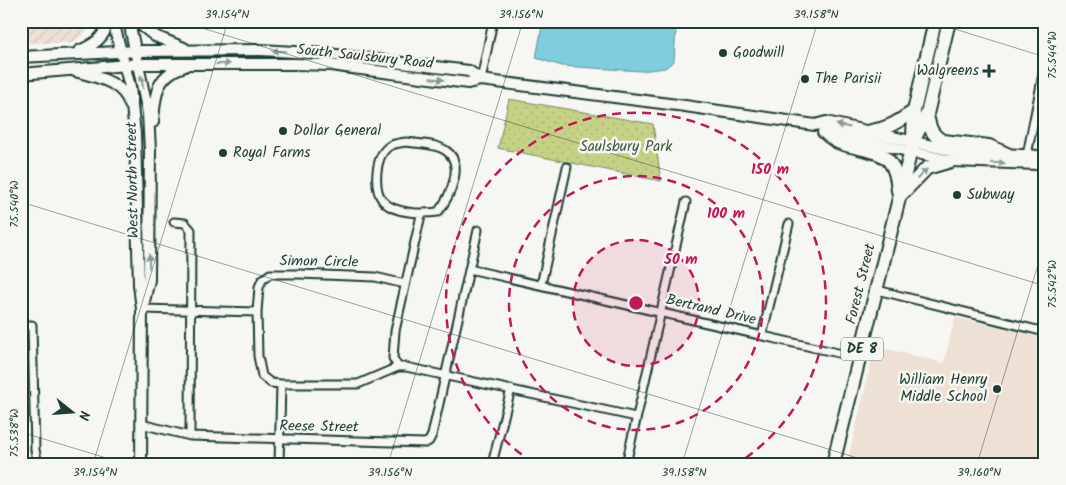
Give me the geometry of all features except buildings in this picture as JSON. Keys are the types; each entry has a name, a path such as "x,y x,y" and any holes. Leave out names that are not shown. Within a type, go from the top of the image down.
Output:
{"highway":[{"name":"DE 8","path":"911,147 914,111 935,21"},
{"name":"DE 8","path":"911,147 927,114 949,21"},
{"path":"871,132 885,129 914,111"},
{"path":"927,114 931,130 938,139 989,146 1007,154"},
{"path":"820,129 838,143 876,151 883,155 890,162 895,172 899,197"},
{"name":"Forest Street","path":"832,464 860,358 911,147"},
{"path":"899,197 927,168 951,161"}],"main road":[{"path":"73,54 99,40 105,31 107,21"},
{"name":"West North Street","path":"113,21 130,87 137,164 139,285 142,309 141,464"},
{"name":"West North Street","path":"129,21 148,114 150,150 149,280 142,309"},
{"path":"136,21 147,31 162,40 190,50"},
{"name":"South Saulsbury Road","path":"21,57 136,51 261,50 337,55 469,71 481,80"},
{"name":"South Saulsbury Road","path":"21,74 139,64 330,66 468,82 481,80 695,108 820,129 911,147"},
{"path":"150,150 157,88 165,76 181,67 194,64"},
{"path":"69,70 105,80 115,85 126,95 133,113"},
{"name":"South Saulsbury Road","path":"820,129 826,122 871,132 911,147"},
{"path":"911,147 1038,156 1045,160"},
{"path":"911,147 951,161 1037,164 1045,160"}],"street":[{"path":"481,80 493,21"},
{"path":"1027,155 1045,64"},
{"path":"406,142 443,148 450,154 456,165 455,176 447,201 438,212 421,215 388,206 382,200 376,184 376,170 386,148 394,144 406,142"},
{"path":"541,285 567,167"},
{"path":"626,464 686,202"},
{"path":"398,368 393,358 395,331 421,215"},
{"path":"174,222 185,223 191,230 190,436"},
{"path":"762,336 789,224"},
{"name":"Reese Street","path":"141,424 190,436 279,440 425,443 429,441 432,435 444,374 478,230"},
{"name":"Bertrand Drive","path":"469,269 860,358"},
{"name":"Simon Circle","path":"281,384 271,383 262,376 258,356 258,287 262,280 270,274 299,274 375,277 405,284"},
{"path":"876,290 1045,332"},
{"path":"142,309 258,312"},
{"path":"21,326 32,325 35,450 38,464"},
{"path":"279,464 281,384 358,384 398,368 406,367 444,374 636,417"},
{"path":"492,464 510,389"}],"shaded area":[{"path":"21,21 96,21 96,23 73,43 21,43"},
{"path":"955,317 1045,338 1045,464 847,464 875,346 944,363"}],"green space":[{"name":"Saulsbury Park","path":"509,99 653,124 661,181 498,148"}],"water":[{"path":"543,21 646,21 676,28 674,61 665,68 641,71 562,66 536,58"}],"place":[{"name":"Goodwill","path":"723,53"},
{"name":"Walgreens","path":"989,71"},
{"name":"The Parisii","path":"805,79"},
{"name":"Dollar General","path":"283,131"},
{"name":"Royal Farms","path":"223,153"},
{"name":"Subway","path":"957,195"},
{"name":"William Henry Middle School","path":"997,389"}]}
